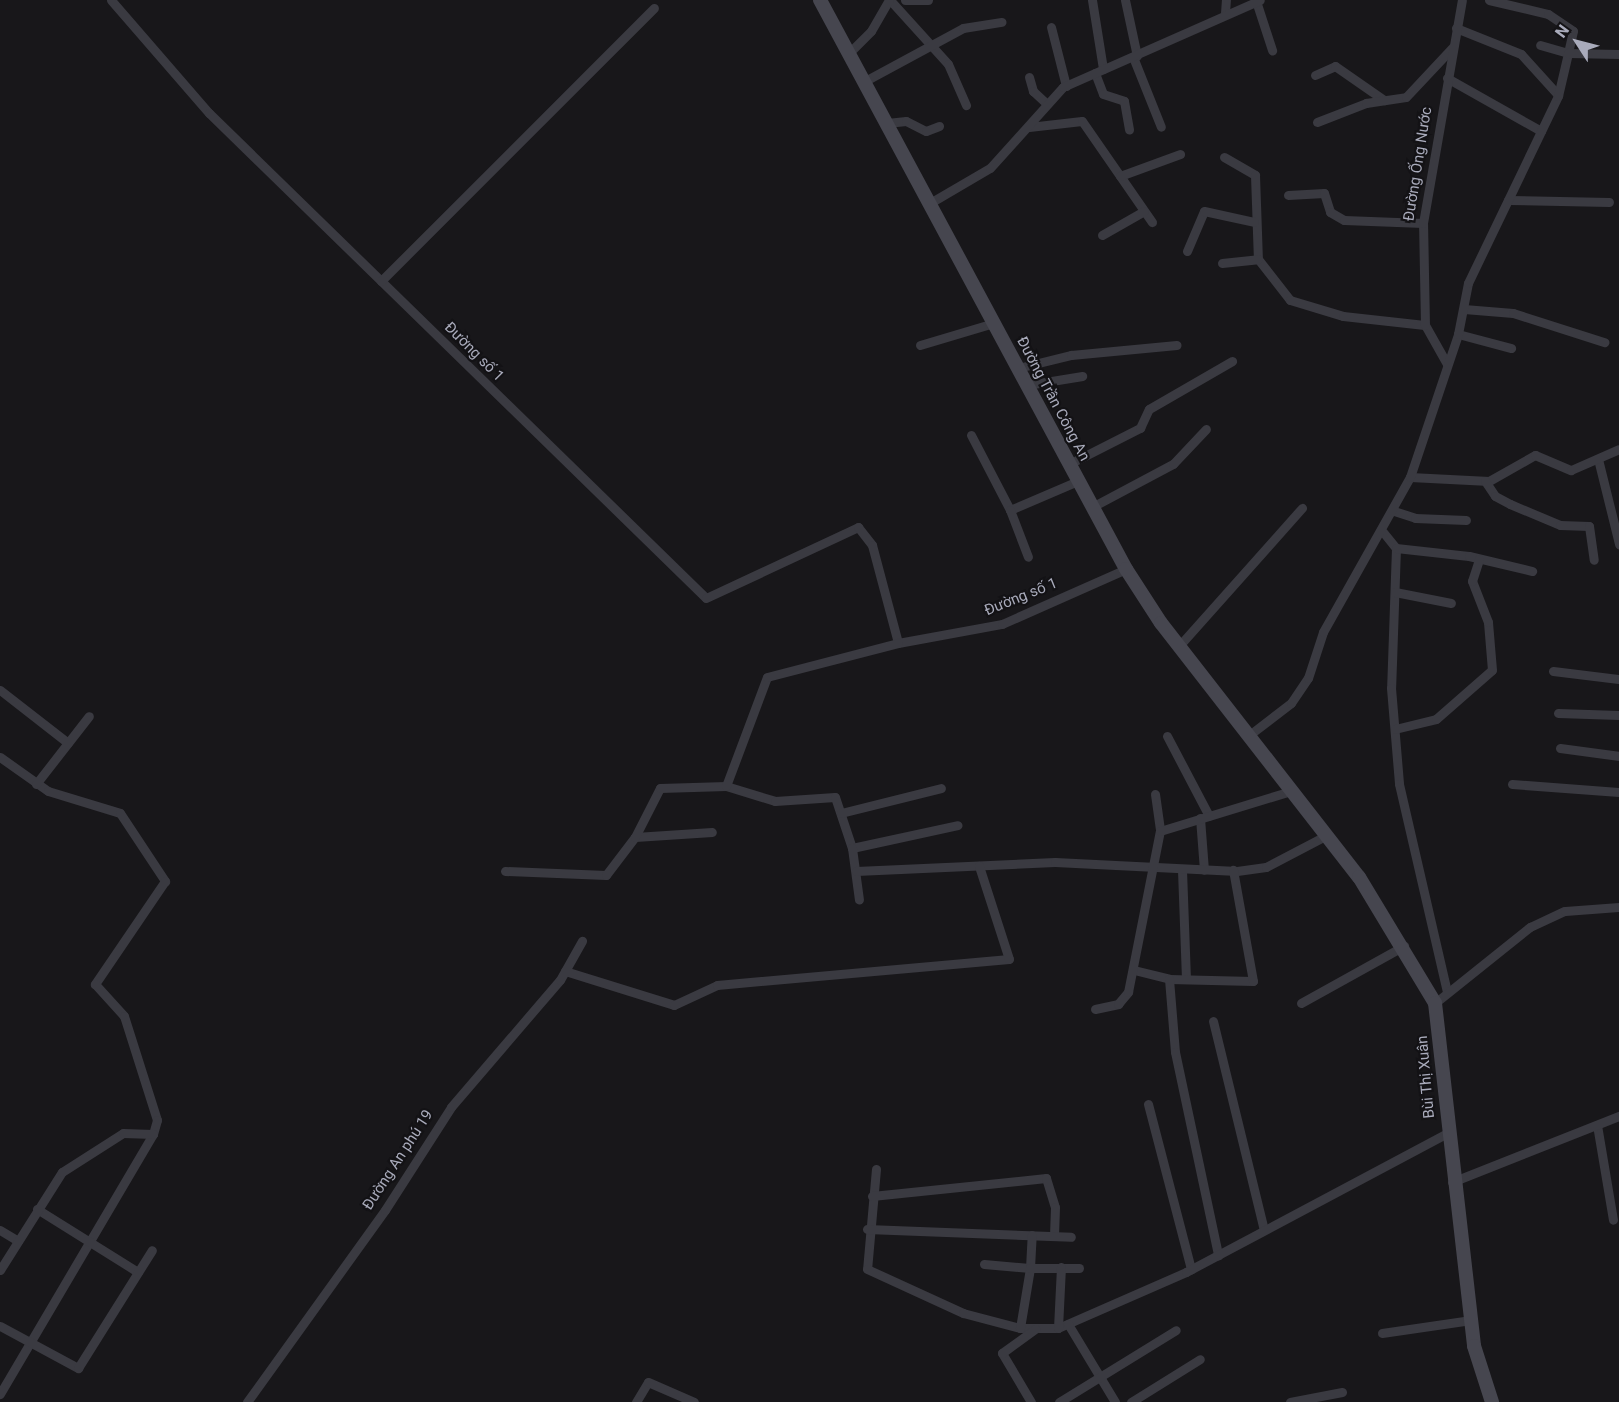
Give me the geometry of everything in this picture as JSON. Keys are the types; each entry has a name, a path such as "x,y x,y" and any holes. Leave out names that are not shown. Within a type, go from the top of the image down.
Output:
{"main road":[{"name":"Đường Trần Công An","path":"820,0 1126,569 1179,646 1291,790"},
{"name":"Bùi Thị Xuân","path":"1291,790 1327,835 1404,946 1435,1003 1452,1182 1471,1320 1492,1402"}],"street":[{"name":"Đường số 1","path":"111,0 209,113 706,598 858,527 872,545 897,638"},
{"path":"849,53 871,32 889,0 927,46 948,64 966,105"},
{"path":"904,0 928,0"},
{"path":"1092,0 1103,94 1124,101 1129,130"},
{"path":"1125,0 1135,56 1161,128"},
{"path":"1225,13 1226,0"},
{"name":"Đường Ống Nước","path":"1447,364 1425,326 1423,223 1462,0"},
{"path":"1248,736 1299,692 1338,603 1394,511 1410,477 1458,334 1468,283 1558,95 1573,31 1559,19 1489,0"},
{"path":"930,203 990,168 1029,127 1046,103 1066,86 1225,13 1258,1 1272,50"},
{"path":"381,281 654,8"},
{"path":"865,81 963,28 1002,22"},
{"path":"1051,27 1066,86"},
{"path":"1456,28 1521,54 1558,95"},
{"path":"1540,45 1568,53 1619,54"},
{"path":"1317,122 1384,100 1406,97 1453,47"},
{"path":"1315,75 1335,66 1384,100"},
{"path":"1029,77 1032,91 1046,103"},
{"path":"1447,78 1541,131"},
{"path":"887,123 906,121 926,131 939,126"},
{"path":"1029,127 1082,121 1152,222"},
{"path":"1120,176 1180,154"},
{"path":"1224,157 1255,175 1254,222 1258,259 1290,300 1302,306 1425,326"},
{"path":"1288,195 1323,193 1330,212 1344,220 1423,223"},
{"path":"1508,200 1609,202"},
{"path":"1102,235 1144,211"},
{"path":"1187,251 1204,211 1254,222"},
{"path":"1222,263 1258,259"},
{"path":"1464,309 1513,313 1604,342"},
{"path":"920,345 994,323"},
{"path":"1458,334 1511,348"},
{"path":"1018,368 1071,355 1178,345"},
{"path":"1069,464 1140,428 1149,409 1232,361"},
{"path":"1028,385 1082,376"},
{"path":"1092,507 1173,464 1206,429"},
{"path":"971,435 1010,510 1028,557"},
{"path":"1410,477 1485,481 1508,474 1529,456 1566,471 1619,449"},
{"path":"1598,459 1619,544"},
{"path":"1010,510 1078,481"},
{"path":"1485,481 1495,496 1510,504 1560,525 1589,526 1594,560"},
{"path":"1179,646 1302,508"},
{"path":"1394,511 1415,518 1466,520"},
{"path":"1383,532 1396,548 1395,729 1399,784 1447,992"},
{"path":"1396,548 1479,559 1532,571"},
{"path":"1395,729 1436,719 1492,670 1488,622 1472,581 1479,559"},
{"name":"Đường số 1","path":"726,786 767,677 897,638 1002,624 1126,569"},
{"path":"1395,592 1451,603"},
{"path":"1553,671 1619,679"},
{"path":"0,690 68,743"},
{"path":"1558,713 1619,715"},
{"path":"36,784 89,716"},
{"path":"1167,736 1204,817 1204,870"},
{"path":"1560,748 1619,756"},
{"path":"0,757 36,784 120,813 165,881 95,984 124,1016 157,1120 153,1134 0,1394"},
{"path":"1512,784 1619,792"},
{"path":"505,871 606,874 634,837 660,788 726,786 775,801 832,796 841,813 852,848 859,900"},
{"path":"841,813 941,788"},
{"path":"1160,831 1291,790"},
{"path":"1095,1009 1123,1000 1134,970 1157,866 1160,831 1155,794"},
{"path":"852,848 958,825"},
{"path":"634,837 712,832"},
{"path":"856,871 979,866 1157,866 1182,870 1233,870 1266,867 1327,835"},
{"path":"565,971 674,1005 717,985 1009,960 979,866"},
{"path":"1182,870 1186,978"},
{"path":"1134,970 1169,979 1253,980 1233,870"},
{"path":"1435,1003 1530,927 1565,911 1619,907"},
{"name":"Đường An phú 19","path":"247,1402 385,1210 451,1107 565,971 582,941"},
{"path":"1301,1003 1404,946"},
{"path":"1169,979 1175,1052 1218,1255"},
{"path":"1213,1021 1264,1230"},
{"path":"1148,1104 1191,1269"},
{"path":"1452,1182 1619,1116"},
{"path":"1597,1125 1613,1220"},
{"path":"0,1270 62,1172 123,1133 153,1134"},
{"path":"876,1169 867,1229 867,1269 963,1313 1020,1328 1058,1328 1191,1269 1447,1133"},
{"path":"872,1196 1046,1178 1055,1207 1054,1236"},
{"path":"37,1209 138,1272"},
{"path":"867,1229 1071,1237"},
{"path":"0,1230 18,1241"},
{"path":"1020,1328 1030,1268 1032,1235"},
{"path":"0,1326 28,1345 78,1368 153,1250"},
{"path":"984,1264 1030,1268 1078,1268"},
{"path":"1058,1328 1061,1267"},
{"path":"1382,1332 1471,1320"},
{"path":"1068,1324 1115,1402"},
{"path":"1030,1402 1002,1353 1035,1329"},
{"path":"1059,1402 1176,1330"},
{"path":"1131,1402 1200,1359"},
{"path":"636,1402 648,1382 694,1402"},
{"path":"1290,1402 1342,1392"}]}
